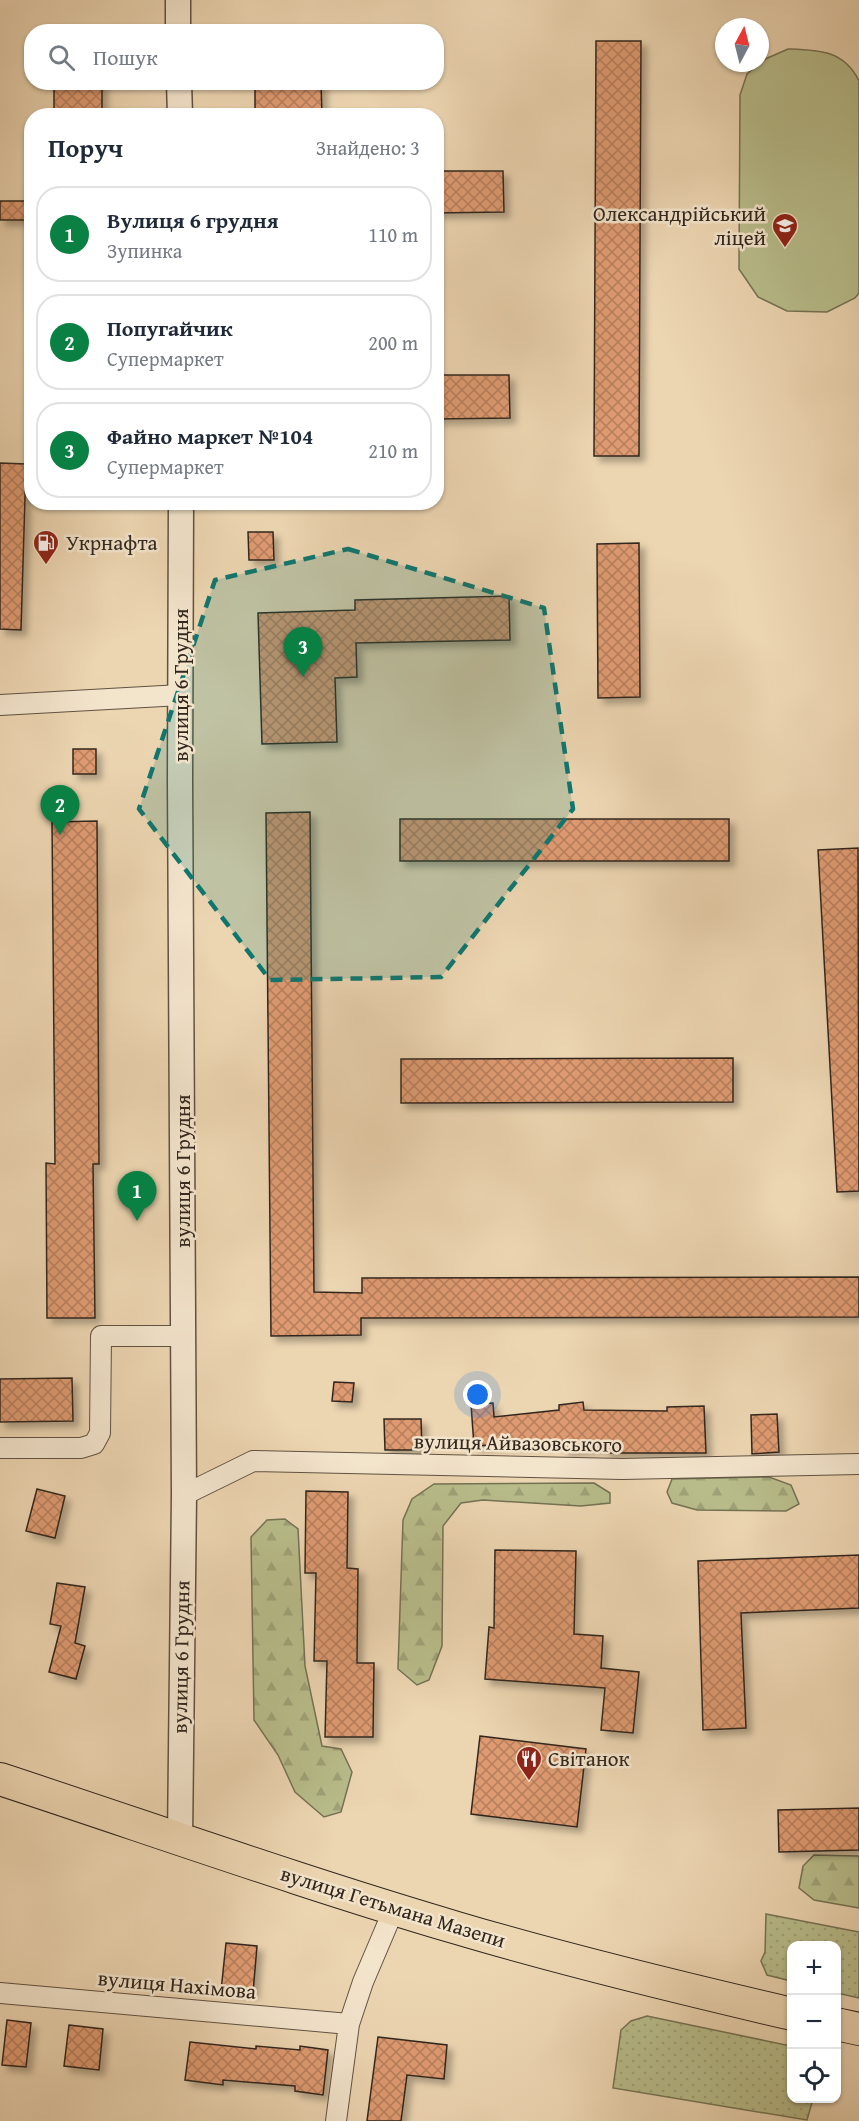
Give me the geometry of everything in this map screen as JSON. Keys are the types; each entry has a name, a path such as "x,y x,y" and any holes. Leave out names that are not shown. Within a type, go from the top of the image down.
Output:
{"highway":[{"name":"вулиця Гетьмана Мазепи","path":"0,1779 394,1909 519,1945 787,2013"},
{"path":"841,2025 859,2029"}],"street":[{"path":"178,0 178,24"},
{"path":"179,90 180,108"},
{"name":"вулиця 6 Грудня","path":"180,1839 184,1495 181,510"},
{"path":"0,705 181,695"},
{"path":"0,1448 81,1448 94,1444 100,1433 101,1336 184,1336"},
{"name":"вулиця Айвазовського","path":"184,1495 253,1461 622,1469 859,1464"},
{"path":"336,2121 350,2024 363,1982 394,1909"},
{"name":"вулиця Нахімова","path":"0,1993 350,2024"}],"highlighted area":[{"path":"348,549 544,608 573,809 441,977 270,980 139,809 215,580"}],"green space":[{"path":"788,49 820,51 846,63 859,81 859,293 855,298 827,312 787,311 758,297 739,269 740,95 749,72 769,72 769,57"},
{"path":"769,1477 791,1485 799,1504 786,1511 697,1510 672,1503 667,1492 672,1479"},
{"path":"594,1483 610,1493 610,1503 581,1506 483,1500 461,1503 443,1526 442,1646 429,1680 417,1685 398,1669 403,1520 412,1499 434,1484"},
{"path":"285,1519 298,1529 305,1666 322,1746 341,1749 352,1772 341,1812 324,1817 295,1792 278,1755 254,1720 251,1537 267,1520"},
{"path":"814,1855 859,1856 859,1908 814,1900 799,1888 803,1866"},
{"path":"766,1914 859,1932 859,1998 841,1994 841,1941 787,1941 787,1980 767,1975 761,1961 765,1952"},
{"path":"647,2016 787,2045 787,2103 812,2103 807,2120 613,2088 621,2030 631,2021"}],"building":[{"path":"596,41 641,41 639,456 594,456"},
{"path":"54,90 102,90 102,108 54,108"},
{"path":"255,90 321,90 322,108 255,108"},
{"path":"444,171 503,171 504,212 444,213"},
{"path":"0,201 24,201 24,220 0,220"},
{"path":"444,375 509,375 510,418 444,419"},
{"path":"0,463 24,464 21,630 0,629"},
{"path":"248,532 273,532 274,560 249,560"},
{"path":"639,543 640,697 598,698 597,544"},
{"path":"509,596 510,640 356,643 357,677 335,678 337,742 262,744 258,613 355,610 355,600"},
{"path":"73,749 96,749 96,774 73,774"},
{"path":"310,812 314,1292 362,1293 362,1278 859,1277 859,1317 361,1318 361,1335 271,1336 266,813"},
{"path":"400,819 729,819 729,861 400,861"},
{"path":"97,821 99,1164 93,1164 95,1318 47,1318 46,1163 55,1164 52,822"},
{"path":"858,848 859,1191 837,1192 818,850"},
{"path":"733,1058 733,1102 401,1103 401,1059"},
{"path":"72,1378 73,1421 0,1422 0,1379"},
{"path":"334,1382 354,1383 352,1402 332,1401"},
{"path":"583,1402 584,1410 667,1411 667,1407 704,1406 706,1453 605,1453 605,1446 564,1451 563,1441 474,1446 471,1404 493,1403 494,1417 559,1410 559,1405"},
{"path":"777,1414 779,1452 752,1454 751,1415"},
{"path":"384,1419 421,1419 422,1450 385,1450"},
{"path":"37,1489 65,1496 55,1538 26,1531"},
{"path":"306,1491 348,1492 347,1568 358,1569 357,1663 374,1663 373,1737 325,1737 327,1661 314,1661 316,1573 305,1573"},
{"path":"495,1550 576,1551 574,1634 603,1636 601,1668 639,1672 633,1733 601,1730 605,1688 485,1679 489,1627 494,1628"},
{"path":"859,1555 859,1608 741,1613 746,1728 703,1730 698,1561"},
{"path":"57,1583 85,1587 75,1643 85,1646 76,1679 49,1672 61,1626 50,1624"},
{"name":"Світанок","path":"480,1736 586,1749 577,1827 471,1814"},
{"path":"859,1808 859,1850 779,1852 778,1810"},
{"path":"226,1943 257,1946 253,1993 221,1991"},
{"path":"7,2020 31,2023 26,2067 2,2065"},
{"path":"69,2025 103,2029 99,2070 64,2066"},
{"path":"378,2037 447,2045 444,2079 407,2075 401,2121 367,2121"},
{"path":"190,2042 256,2049 256,2046 300,2050 300,2046 328,2050 323,2095 295,2091 295,2086 223,2080 223,2085 185,2080"}],"place":[{"name":"Олександрійський ліцей","path":"785,249"},
{"name":"Укрнафта","path":"46,566"},
{"name":"Файно маркет №104","path":"303,677"},
{"name":"Попугайчик","path":"60,835"},
{"name":"Вулиця 6 грудня","path":"137,1221"},
{"name":"Світанок","path":"529,1782"}]}
